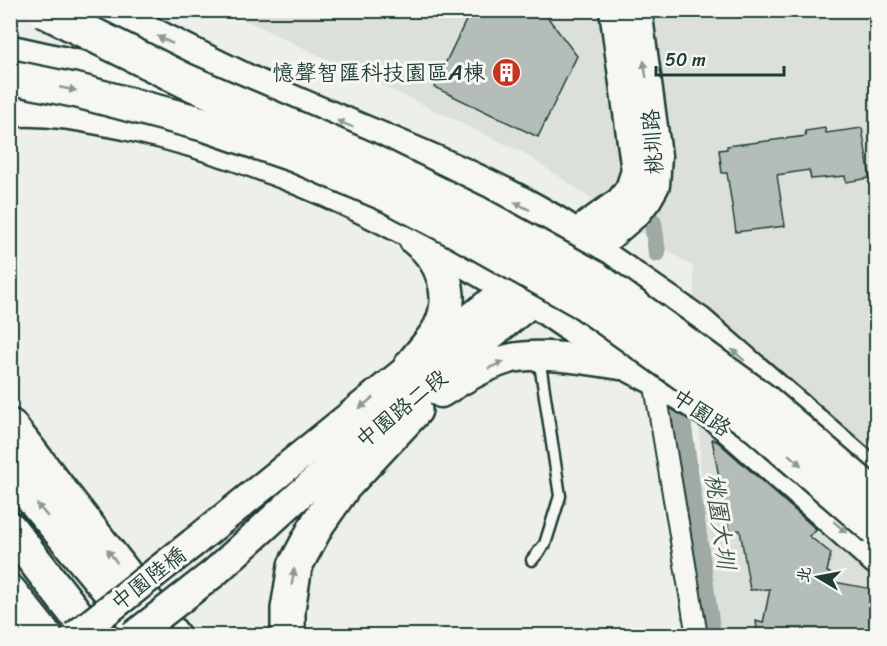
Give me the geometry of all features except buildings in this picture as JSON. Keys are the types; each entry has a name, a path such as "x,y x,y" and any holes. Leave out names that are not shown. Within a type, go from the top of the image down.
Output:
{"highway":[{"path":"43,10 186,81 387,169 475,212 595,278 763,400 876,497"},
{"path":"103,10 293,102 479,183 555,222 584,241"},
{"path":"10,32 62,40 186,70 293,102"},
{"path":"10,52 105,73 174,96 310,149 439,207 554,266"},
{"path":"105,73 164,104 265,163"},
{"path":"10,77 78,91 207,125 297,156 398,200 585,303 757,426 876,530"},
{"path":"10,110 47,109 82,114 185,137 265,163 380,214 521,294"},
{"path":"380,214 423,245 440,266 447,290 447,308 440,328 411,366"},
{"path":"288,636 288,609 295,566 318,522 344,486 415,410"},
{"path":"10,426 173,636"},
{"path":"10,471 147,636"},
{"path":"10,529 93,636"},
{"path":"10,592 45,636"}],"main road":[{"name":"桃圳路","path":"584,241 630,189 636,171 614,10"},
{"name":"桃圳路","path":"584,241 637,212 655,185 657,156 637,10"},
{"name":"中園路二段","path":"214,573 521,294 584,241"},
{"path":"584,241 699,321 876,475"},
{"path":"554,266 690,358 846,448"},
{"name":"中園路二段","path":"193,543 411,366 521,294"},
{"name":"中園路","path":"521,294 627,366 716,418 876,560"},
{"path":"371,432 415,410 463,379 509,359 573,357 627,366"},
{"name":"中園陸橋","path":"75,636 193,543"},
{"name":"中園陸橋","path":"133,636 214,573"}],"street":[{"path":"654,380 697,636"}],"lane":[{"path":"532,560 545,543 560,496 539,357"}],"shaded area":[{"path":"226,11 876,11 876,635 707,635 693,267 524,153"}],"waterway":[{"name":"桃園大圳","path":"653,222 657,253"},
{"name":"桃園大圳","path":"681,413 712,636"}],"place":[{"name":"憶聲智匯科技園區A棟","path":"506,72"}]}
